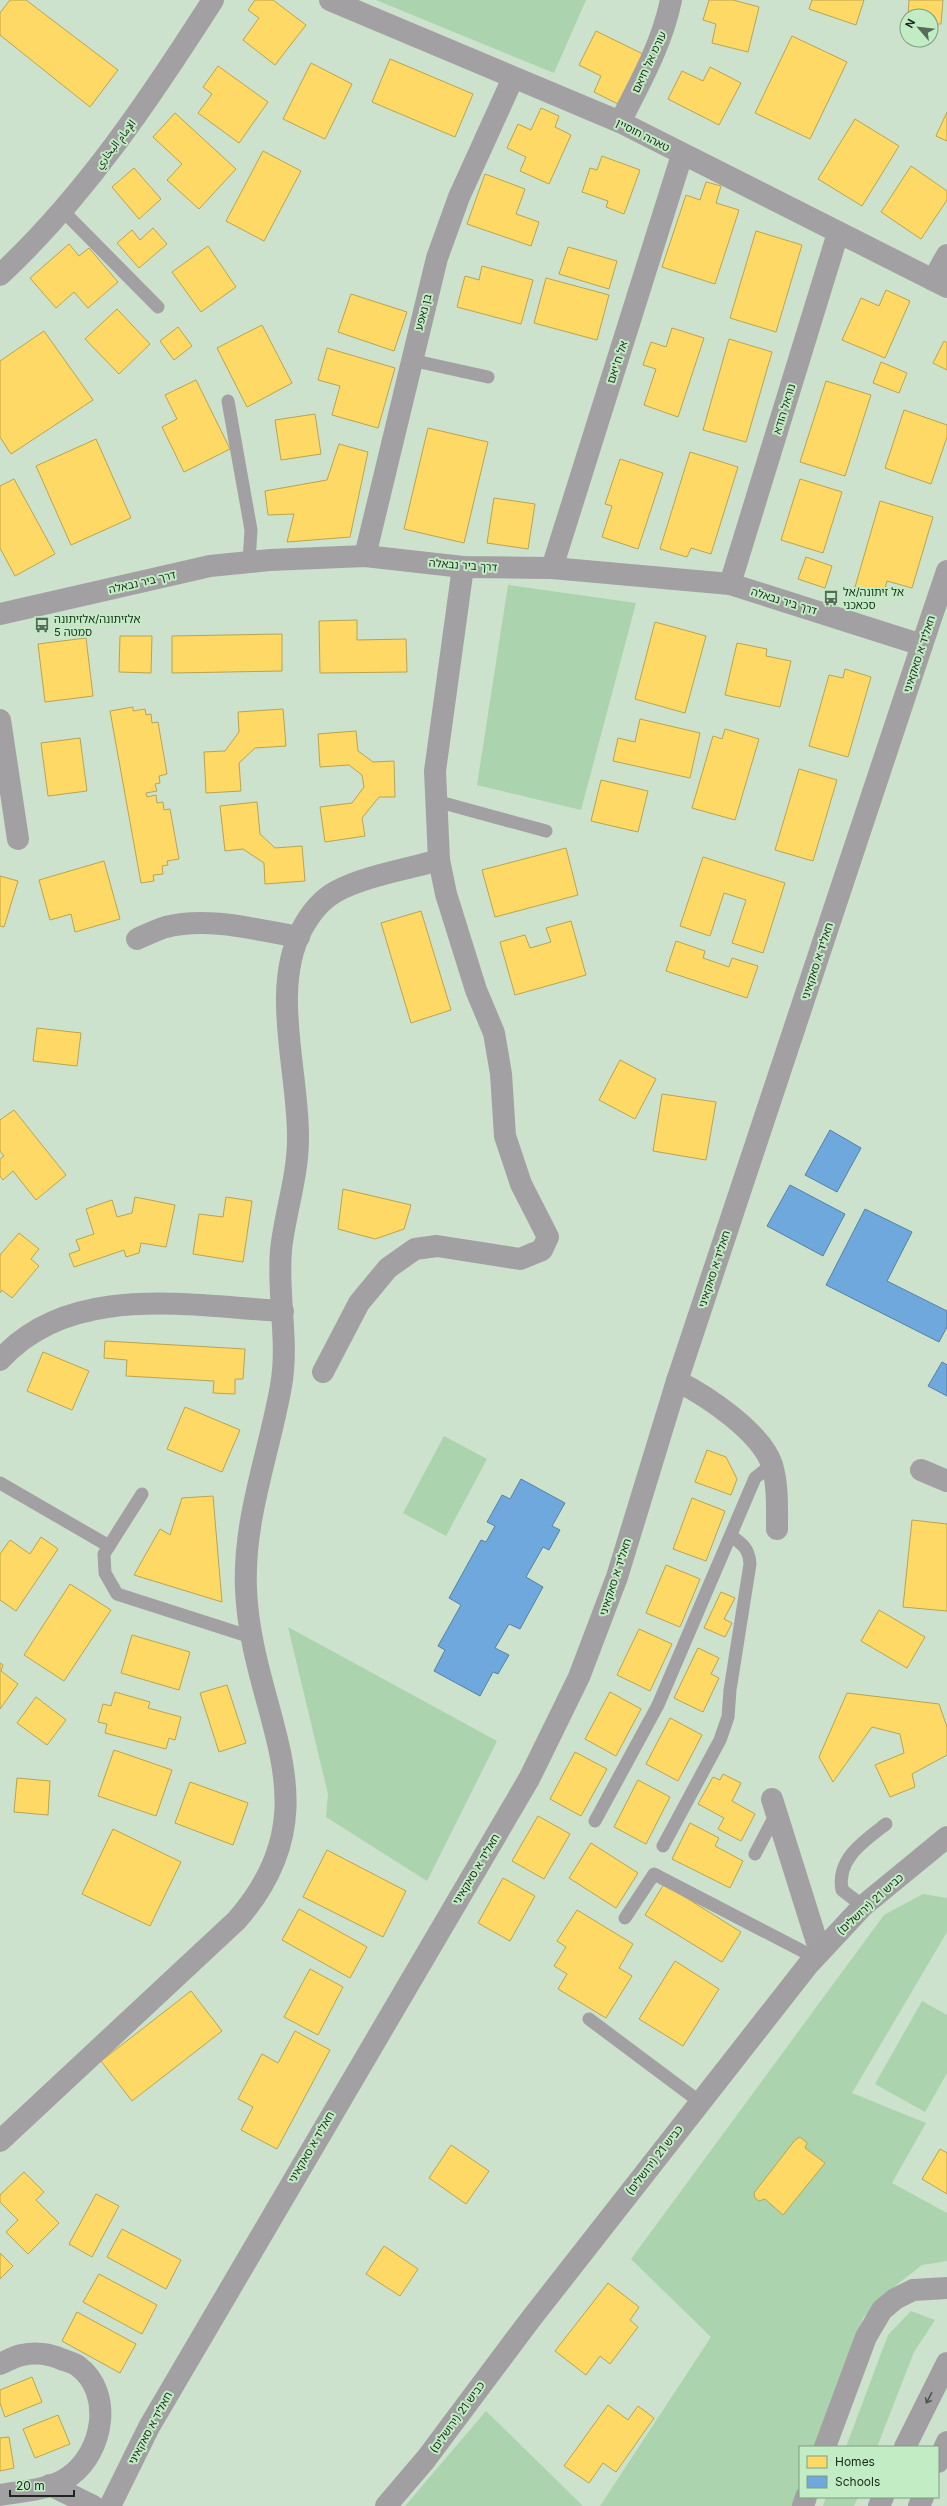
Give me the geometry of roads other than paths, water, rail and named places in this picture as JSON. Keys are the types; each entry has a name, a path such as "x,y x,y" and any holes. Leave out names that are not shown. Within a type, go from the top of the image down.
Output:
{"main road":[{"name":"כביש 21 (ירושלים)","path":"386,2506 426,2460 530,2320 817,1955 864,1906 947,1837"},
{"path":"906,2446 947,2363"},
{"path":"939,2460 947,2442"}],"street":[{"name":"الإمام البخاري","path":"1,273 62,210 139,113 213,0"},
{"name":"טאהה חוסיין","path":"330,0 620,122 682,155 940,283"},
{"name":"עורמ אל חיאם","path":"620,122 652,59 666,24 671,0"},
{"name":"בן נאפע","path":"365,556 411,360 437,258 459,197 514,78"},
{"name":"אל ח'יאם","path":"552,568 682,155"},
{"name":"נוראל הודא","path":"730,584 838,233"},
{"path":"940,283 947,255"},
{"name":"דרך ביר נבאלה","path":"0,614 210,566 249,562 365,556 463,567 552,568 730,584 922,645"},
{"path":"323,1372 359,1303 388,1268 415,1249 437,1246 520,1259 542,1250 548,1237 522,1184 505,1136 501,1074 494,1033 476,990 446,894 439,860 435,771 463,567"},
{"name":"חאליד א סאקאיני","path":"110,2506 149,2427 529,1779 579,1677 617,1577 677,1381 947,571"},
{"path":"0,720 18,839"},
{"path":"0,2141 237,1920 254,1900 268,1877 279,1852 286,1823 287,1790 251,1637 246,1587 248,1541 254,1497 281,1385 285,1339 282,1250 298,1143 287,1006 288,976 293,950 298,937 312,913 337,891 439,860"},
{"path":"137,939 166,927 185,924 215,925 298,937"},
{"path":"0,1360 35,1329 66,1316 97,1308 128,1304 168,1304 283,1311"},
{"path":"677,1381 707,1396 734,1418 759,1444 772,1464 777,1496 778,1529"},
{"path":"921,1470 947,1481"},
{"path":"774,1806 817,1955"},
{"path":"825,2446 866,2337 882,2310 895,2299 913,2290 942,2290"},
{"path":"0,2364 22,2354 50,2354 77,2365 92,2380 100,2405 99,2434 84,2463 69,2477 50,2485 0,2495"},
{"path":"50,2485 92,2506"}],"lane":[{"path":"62,210 158,308"},
{"path":"411,360 488,377"},
{"path":"228,401 251,530 249,562"},
{"path":"436,801 546,830"},
{"path":"595,1821 658,1705 755,1478 772,1464"},
{"path":"0,1483 109,1546"},
{"path":"142,1494 104,1554 105,1573 117,1594 251,1637"},
{"path":"663,1846 720,1740 728,1717 730,1690 750,1564 749,1553 743,1543 731,1536"},
{"path":"755,1854 774,1806"},
{"path":"864,1906 842,1890 840,1878 845,1864 859,1845 886,1824"},
{"path":"625,1918 654,1874 817,1955"},
{"path":"590,2019 700,2102"}],"place":[{"name":"אל זיתונה/אל סכאכני","path":"831,598"},
{"name":"אלזיתונה/אלזיתונה סמטה 5","path":"42,625"}]}
